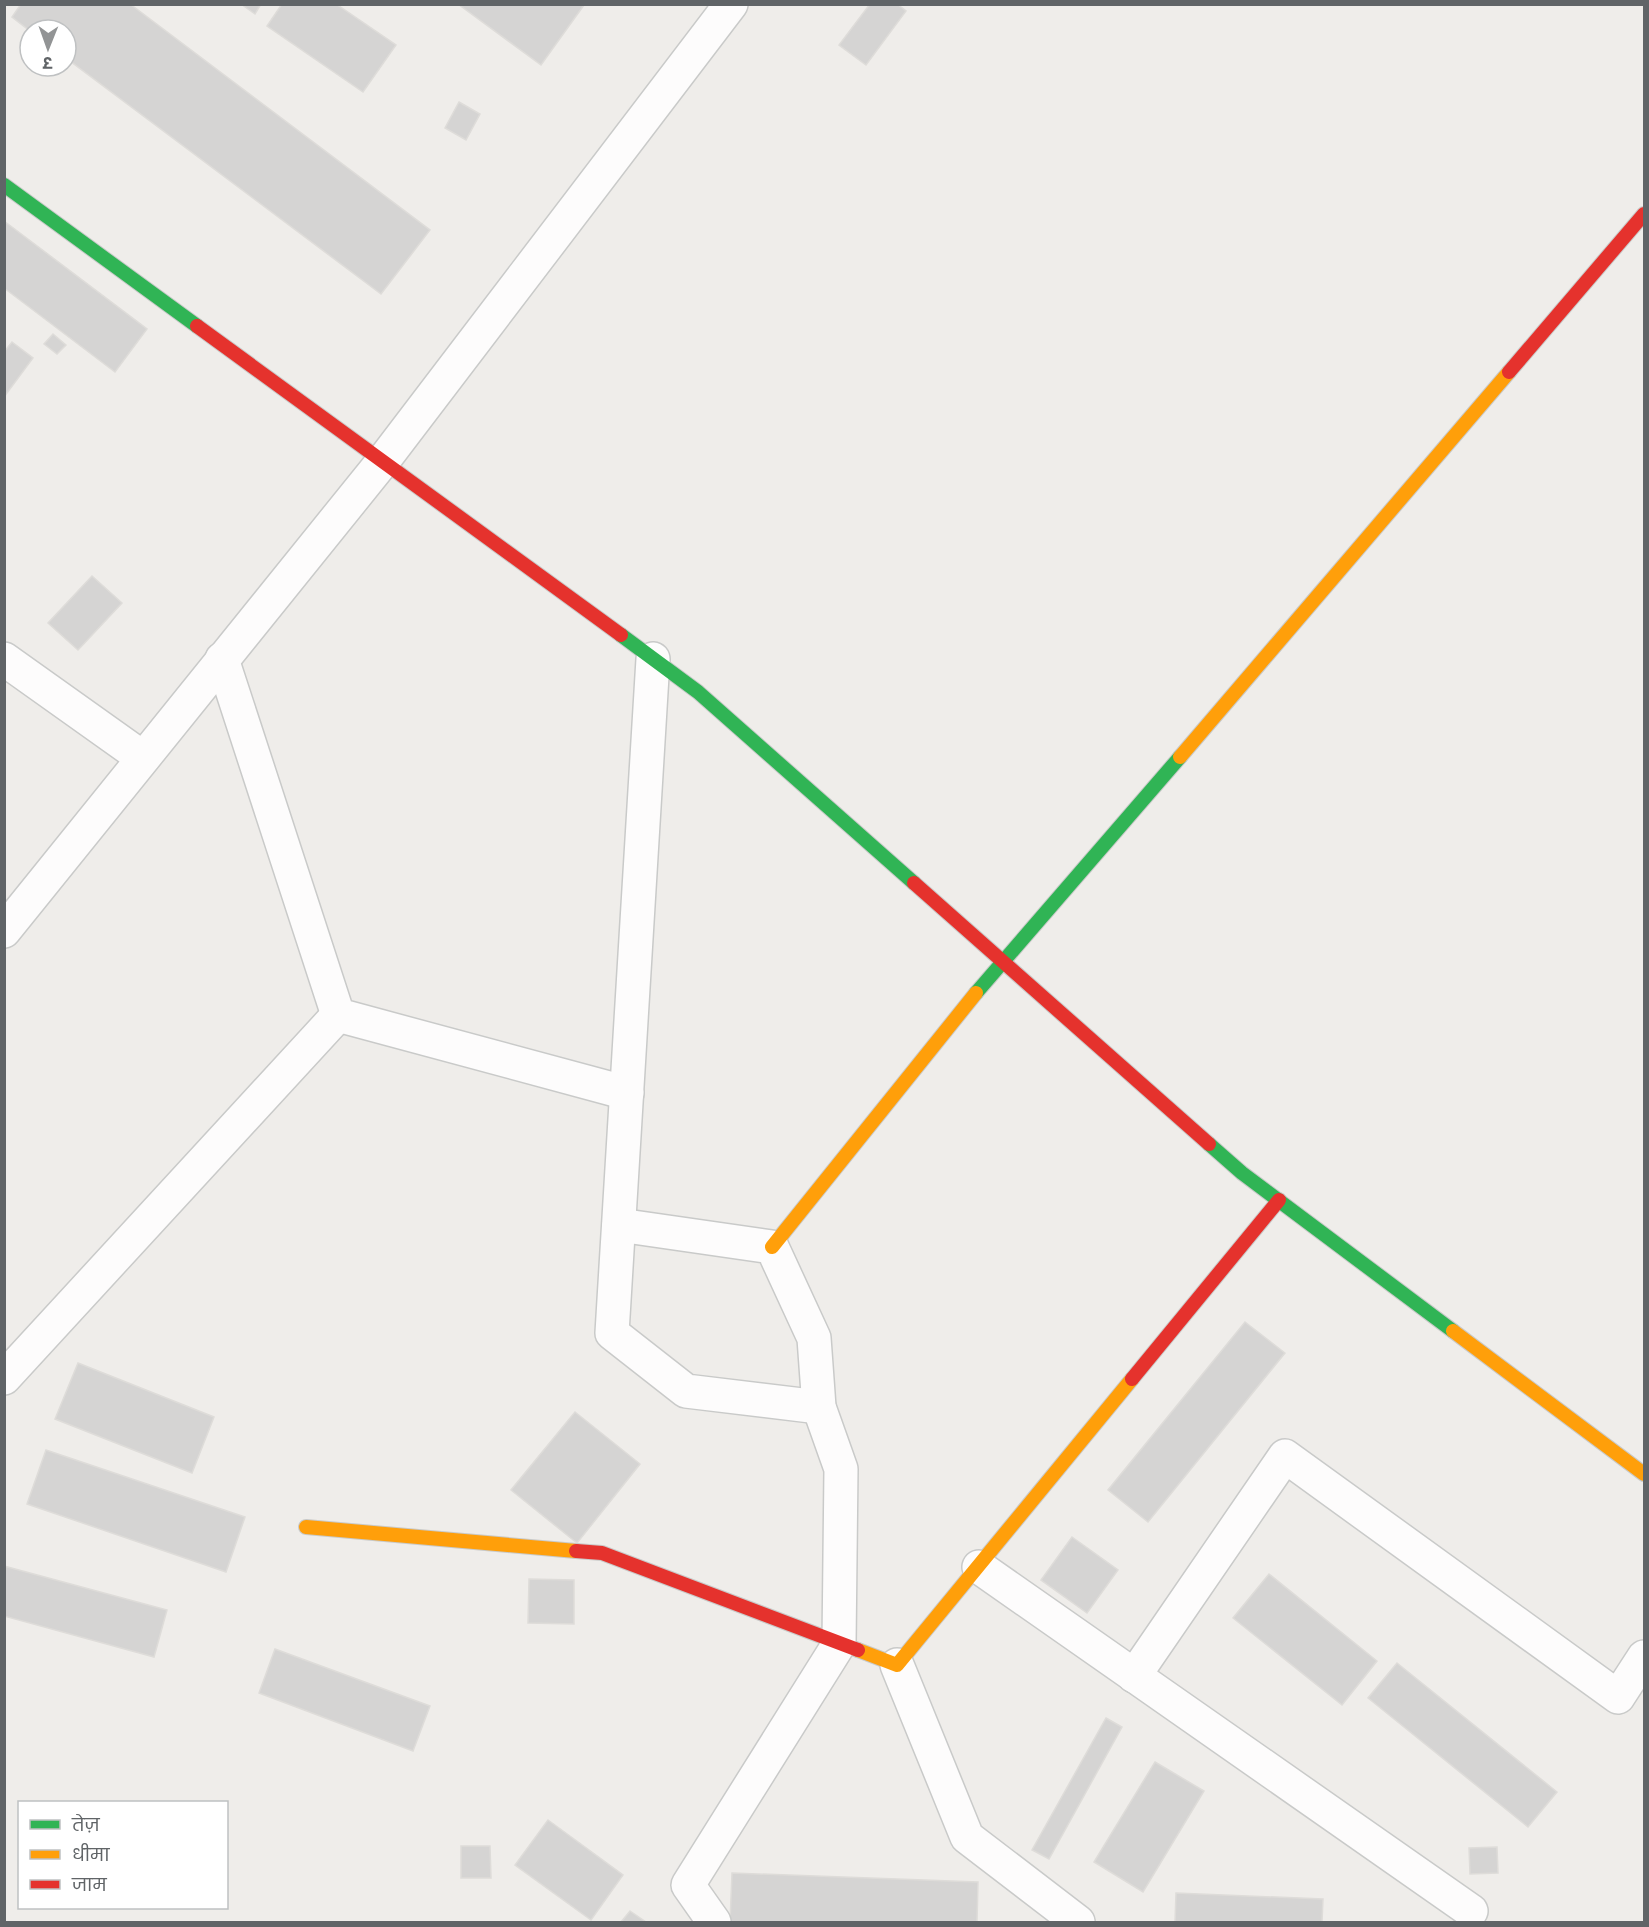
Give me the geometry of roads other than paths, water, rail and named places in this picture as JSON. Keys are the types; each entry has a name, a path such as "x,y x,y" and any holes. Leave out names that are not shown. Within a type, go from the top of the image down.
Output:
{"street":[{"path":"4,930 383,461 731,4"},
{"path":"4,185 698,692 1242,1173 1644,1474"},
{"path":"772,1247 966,1005 1644,214"},
{"path":"4,659 143,758"},
{"path":"222,659 338,1015"},
{"path":"653,659 612,1333 686,1391 819,1407"},
{"path":"338,1015 627,1093"},
{"path":"4,1378 338,1015"},
{"path":"897,1665 1279,1200"},
{"path":"618,1225 772,1247"},
{"path":"714,1923 688,1885 840,1644 841,1468 819,1407 814,1338 772,1247"},
{"path":"1134,1676 1285,1456 1618,1696 1644,1658"},
{"path":"306,1527 602,1553 897,1665 967,1837 1078,1923"},
{"path":"979,1567 1472,1911"}]}
